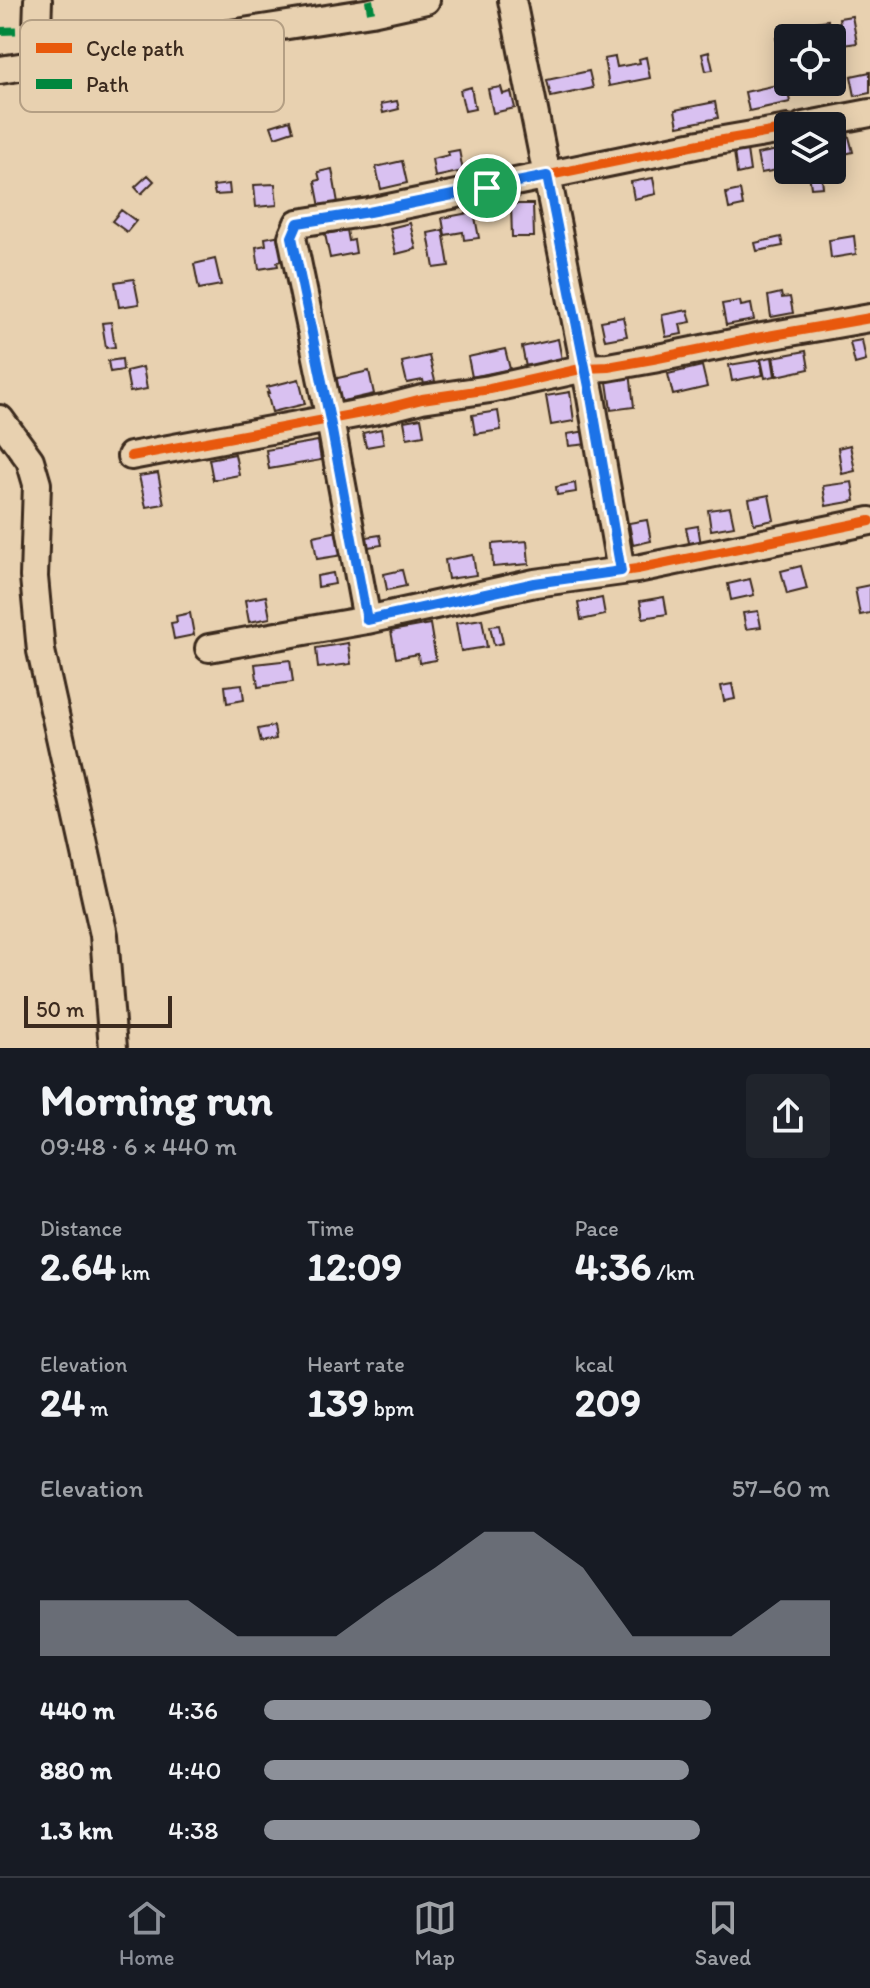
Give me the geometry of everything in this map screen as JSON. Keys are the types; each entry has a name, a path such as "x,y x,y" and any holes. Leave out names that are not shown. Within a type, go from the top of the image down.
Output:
{"street":[{"path":"37,20 38,0"},
{"path":"284,26 426,0"},
{"path":"512,0 585,368 621,571"},
{"path":"0,70 20,67"},
{"path":"846,118 870,113"},
{"path":"367,620 292,237 298,223 369,212 774,131"},
{"path":"131,456 330,420 422,399 490,389 585,368 623,364 870,318"},
{"path":"0,419 30,460 37,484 34,577 41,651 104,935 113,1048"},
{"path":"209,648 367,620 535,583 696,557 870,521"}],"building":[{"path":"852,16 857,43 846,45 846,24 840,24 839,18"},
{"path":"828,20 828,24 802,24"},
{"path":"709,52 713,70 706,71 702,54"},
{"path":"615,57 617,67 640,63 639,59 646,57 650,78 609,86 604,59"},
{"path":"589,71 593,88 551,97 547,80"},
{"path":"870,72 870,93 855,96 851,76"},
{"path":"774,86 774,96 789,96 790,102 749,111 745,92"},
{"path":"471,87 475,109 465,111 460,90"},
{"path":"501,87 503,94 511,92 515,108 493,113 488,89"},
{"path":"397,101 399,109 383,113 381,104"},
{"path":"715,102 718,118 678,126 675,110"},
{"path":"290,120 293,131 275,137 271,126"},
{"path":"846,133 853,152 846,154"},
{"path":"459,150 463,171 435,177 432,159"},
{"path":"747,150 750,171 737,174 734,152"},
{"path":"774,151 774,171 761,173 757,154"},
{"path":"402,161 407,183 381,189 376,167"},
{"path":"332,169 338,203 320,207 315,181 320,180 318,172"},
{"path":"148,175 154,181 141,194 135,187"},
{"path":"653,178 656,194 634,199 631,182"},
{"path":"229,184 230,194 215,195 213,186"},
{"path":"275,184 277,205 256,207 254,185"},
{"path":"810,184 823,184 823,187 811,188"},
{"path":"740,190 743,206 729,209 726,193"},
{"path":"511,204 533,204 534,237 512,237"},
{"path":"121,210 136,221 127,232 112,221"},
{"path":"474,212 479,238 464,240 463,232 445,235 442,218"},
{"path":"410,223 416,249 396,254 390,228"},
{"path":"347,230 349,241 354,240 356,253 330,258 325,234"},
{"path":"443,230 449,266 434,268 428,233"},
{"path":"281,235 285,260 277,262 278,266 259,269 256,247 266,245 265,238"},
{"path":"854,236 856,254 831,258 829,240"},
{"path":"781,237 783,246 757,251 755,243"},
{"path":"215,259 221,285 199,289 194,264"},
{"path":"134,279 139,304 119,307 115,282"},
{"path":"781,293 782,298 790,297 793,313 771,317 768,296"},
{"path":"740,301 741,306 751,304 754,320 726,325 722,304"},
{"path":"688,310 691,322 680,324 682,334 666,337 662,315"},
{"path":"623,317 627,336 605,340 601,321"},
{"path":"111,322 115,347 106,348 102,323"},
{"path":"558,339 562,360 526,367 522,347"},
{"path":"862,340 866,361 855,364 850,342"},
{"path":"505,349 510,369 472,377 468,357"},
{"path":"806,351 809,369 777,376 773,357"},
{"path":"429,356 435,381 407,383 402,362"},
{"path":"772,357 775,376 765,378 761,359"},
{"path":"122,359 123,370 110,372 108,361"},
{"path":"760,360 763,375 732,381 729,365"},
{"path":"702,366 707,387 673,395 668,374"},
{"path":"143,367 147,389 130,392 126,371"},
{"path":"369,371 374,394 334,403 329,380"},
{"path":"630,372 634,407 611,410 606,375"},
{"path":"299,379 305,404 272,412 267,387"},
{"path":"570,392 574,421 551,425 546,396"},
{"path":"498,411 501,430 475,434 472,415"},
{"path":"421,418 424,435 407,438 404,421"},
{"path":"381,429 384,444 366,447 363,433"},
{"path":"587,431 588,444 569,446 567,434"},
{"path":"318,441 321,460 269,469 266,450"},
{"path":"850,445 855,471 842,474 838,448"},
{"path":"235,454 239,475 213,480 209,459"},
{"path":"158,473 164,504 146,507 139,476"},
{"path":"852,482 855,501 826,506 823,486"},
{"path":"575,483 576,492 557,495 556,487"},
{"path":"769,495 774,520 754,524 749,499"},
{"path":"730,507 734,526 711,530 708,510"},
{"path":"647,520 651,541 633,545 629,523"},
{"path":"698,526 701,545 690,547 686,528"},
{"path":"339,531 343,555 317,559 313,536"},
{"path":"380,535 382,545 368,547 367,537"},
{"path":"527,541 529,564 493,567 492,544"},
{"path":"473,555 476,575 448,579 445,560"},
{"path":"801,566 807,589 787,594 781,571"},
{"path":"402,570 406,586 387,590 384,574"},
{"path":"333,573 335,584 318,587 317,576"},
{"path":"750,579 754,595 731,600 728,584"},
{"path":"870,585 870,613 860,615 855,588"},
{"path":"266,596 270,618 249,622 245,600"},
{"path":"664,597 667,614 643,618 640,601"},
{"path":"602,598 605,615 581,620 578,603"},
{"path":"758,611 761,627 746,629 743,613"},
{"path":"190,613 194,635 174,639 171,623 177,622 176,616"},
{"path":"482,619 487,647 461,651 456,623"},
{"path":"430,624 436,660 419,663 418,654 396,658 391,631"},
{"path":"499,625 503,643 494,645 490,626"},
{"path":"348,643 351,664 318,668 316,648"},
{"path":"290,660 293,682 258,687 255,664"},
{"path":"242,684 244,700 227,703 225,686"},
{"path":"732,684 735,699 724,701 721,686"},
{"path":"274,726 276,739 261,742 258,729"}],"marked path":[{"path":"369,0 371,12"},
{"path":"0,31 20,30"}],"cycle path":[{"path":"774,131 369,212 298,223 292,237 367,620 535,583 637,569 870,521"},
{"path":"131,456 422,399 490,389 585,368 608,367 870,318"}],"route":[{"path":"547,176 591,397 621,571 535,583 367,620 292,237 298,223 487,188 547,176"}]}
